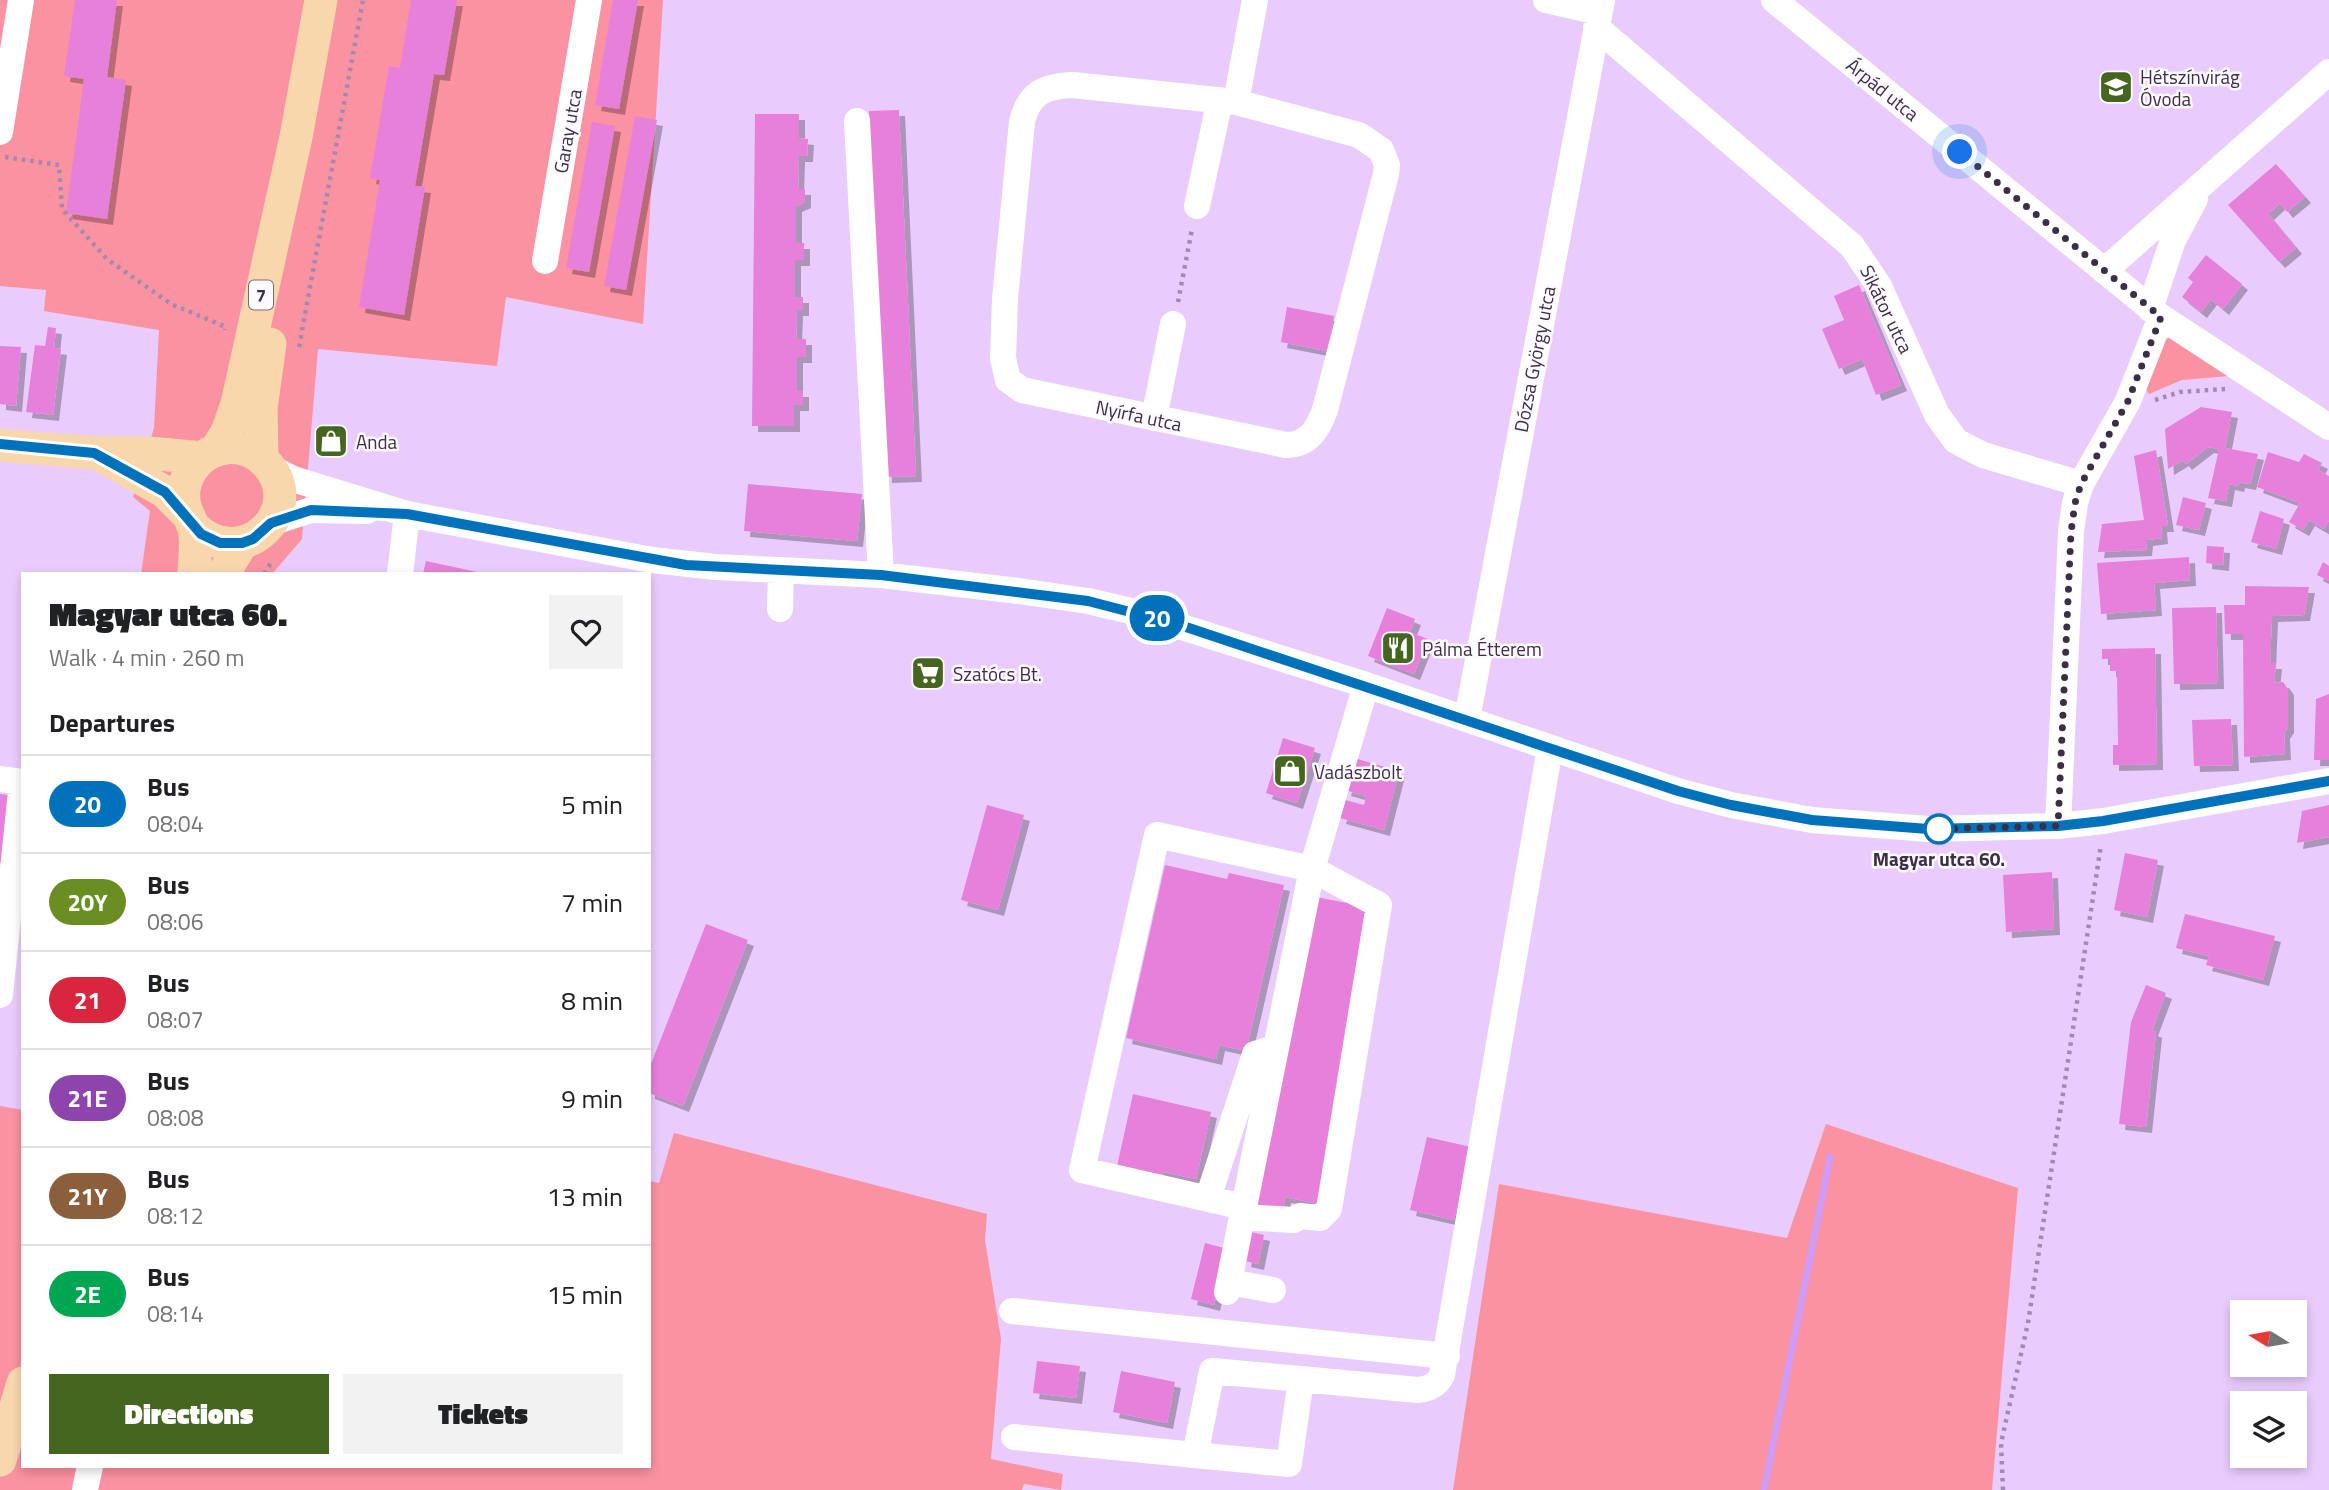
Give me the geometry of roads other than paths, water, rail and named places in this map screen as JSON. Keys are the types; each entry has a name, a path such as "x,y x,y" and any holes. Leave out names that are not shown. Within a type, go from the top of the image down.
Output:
{"main road":[{"name":"7","path":"194,572 190,521 183,499 185,483 191,469 209,454 227,432 237,404 296,137 321,0"},
{"name":"7","path":"271,523 278,510 278,481 267,463 261,408 296,137"},
{"path":"0,444 94,453 209,454 240,448 267,463"},
{"path":"94,453 165,492 210,540 242,543 253,539 271,523"},
{"path":"224,572 242,543"},
{"path":"0,1461 21,1390"}],"street":[{"path":"0,132 4,78 21,0"},
{"name":"Garay utca","path":"545,261 589,0"},
{"path":"1197,206 1255,0"},
{"name":"Sikátor utca","path":"1546,0 1599,13 1852,246 1879,286 1937,415 1956,441 1983,455 2081,484"},
{"name":"Árpád utca","path":"1774,0 2155,313 2329,427"},
{"name":"Dózsa György utca","path":"1467,719 1599,13"},
{"path":"2104,271 2329,72"},
{"name":"Nyírfa utca","path":"1062,85 1228,101 1359,135 1375,144 1381,150 1387,165 1325,410 1311,437 1295,445 1286,445 1154,418 1022,390 1008,380 1003,358 1005,299 1025,108 1043,90 1062,85"},
{"path":"857,121 881,575"},
{"path":"2058,826 2071,532 2075,503 2081,484 2128,401 2155,313 2173,240 2205,183"},
{"path":"1154,418 1173,324"},
{"path":"267,463 293,479 407,514 652,560 696,566 881,575 1041,594 1131,611 1366,685 1678,791 1731,805 1812,820 1928,829 2058,826 2103,821 2329,780"},
{"path":"271,523 311,510 407,514"},
{"path":"400,572 407,514"},
{"path":"780,609 781,570"},
{"path":"1273,1290 1228,1287 1312,869 1366,685"},
{"path":"1195,1455 1212,1371 1418,1390 1426,1390 1439,1382 1446,1362 1550,748"},
{"path":"0,779 21,782"},
{"path":"0,995 21,792"},
{"path":"1157,835 1312,869 1379,905 1329,1209 1320,1218 1300,1216 1294,1220 1243,1212 1208,1198 1082,1170 1157,835"},
{"path":"1208,1198 1255,1054 1275,1048"},
{"path":"1012,1311 1446,1362"},
{"path":"1014,1437 1289,1464 1301,1379"},
{"path":"85,1490 90,1468"}],"waterway":[{"path":"1764,1490 1830,1157"}],"place":[{"name":"Hétszínvirág Óvoda","path":"2116,87"},
{"name":"Anda","path":"331,441"},
{"name":"Pálma Étterem","path":"1398,648"},
{"name":"Szatócs Bt.","path":"928,673"},
{"name":"Vadászbolt","path":"1290,771"},
{"name":"Magyar utca 60.","path":"1939,829"}]}
